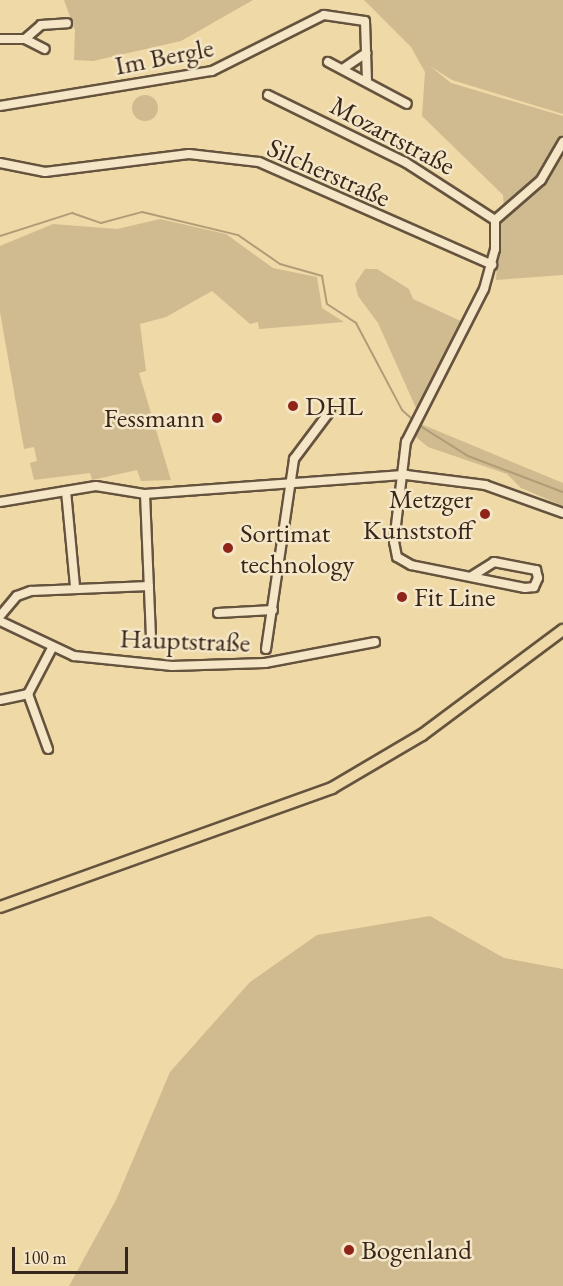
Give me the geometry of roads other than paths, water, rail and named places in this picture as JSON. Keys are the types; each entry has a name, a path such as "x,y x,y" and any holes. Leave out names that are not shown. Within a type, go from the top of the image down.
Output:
{"main road":[{"path":"0,907 332,788 422,735 563,630"}],"street":[{"name":"Im Bergle","path":"0,106 212,71 324,15 364,21 368,80"},
{"path":"25,39 41,25 67,23"},
{"path":"0,39 25,39 45,49"},
{"path":"344,68 366,53"},
{"path":"328,63 368,80 407,104"},
{"name":"Mozartstraße","path":"268,95 405,162 495,220"},
{"path":"472,576 494,562 536,570 538,578 534,587 525,588 411,565 397,557 394,542 411,431 456,352 492,266 495,220 541,180 563,142"},
{"name":"Silcherstraße","path":"0,163 45,172 189,154 259,162 492,266"},
{"path":"266,649 298,450 330,411"},
{"path":"0,502 96,486 145,494 292,481 406,475 485,485 563,513"},
{"path":"66,491 75,586"},
{"path":"145,494 151,636"},
{"path":"0,616 17,596 75,586 149,586"},
{"path":"218,613 273,610"},
{"name":"Hauptstraße","path":"0,621 52,648 74,656 224,666 375,642"},
{"path":"48,749 28,694 52,648"},
{"path":"0,700 28,694"}],"waterway":[{"path":"0,236 72,213 101,223 142,212 238,235 280,264 322,276 327,304 356,323 402,410 413,420"},
{"path":"417,424 468,456 563,492"}],"place":[{"name":"DHL","path":"293,406"},
{"name":"Fessmann","path":"217,418"},
{"name":"Metzger Kunststoff","path":"485,514"},
{"name":"Sortimat technology","path":"228,548"},
{"name":"Fit Line","path":"402,597"},
{"name":"Bogenland","path":"349,1250"}]}
